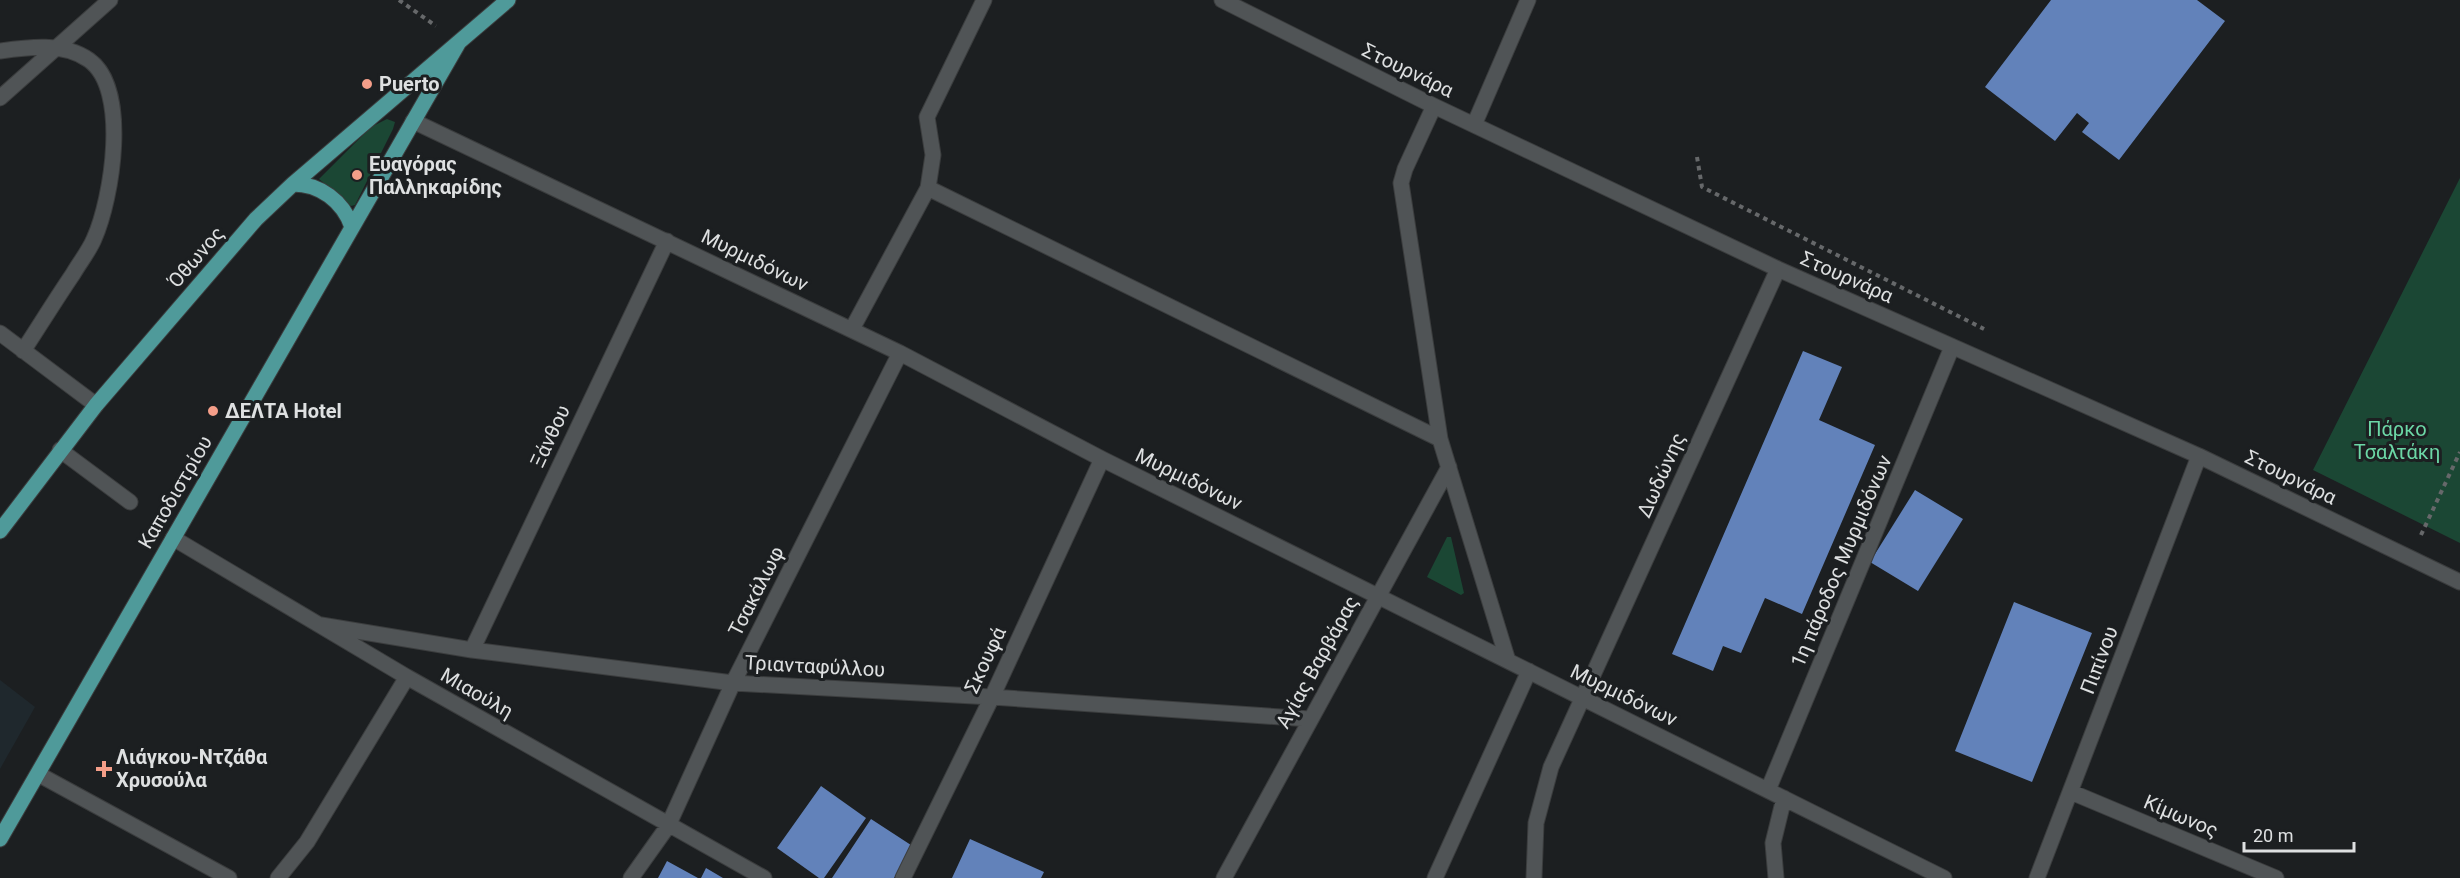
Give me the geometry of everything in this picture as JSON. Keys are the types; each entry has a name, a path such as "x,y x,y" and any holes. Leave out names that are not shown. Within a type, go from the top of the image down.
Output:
{"main road":[{"name":"Όθωνος","path":"0,531 96,405 256,219 293,184 508,0"},
{"name":"Καποδιστρίου","path":"0,839 459,42"},
{"path":"293,184 312,186 328,195 342,207 352,227"}],"street":[{"path":"0,98 59,48 110,0"},
{"path":"852,329 928,189 933,155 927,117 984,0"},
{"name":"Στουρνάρα","path":"1222,0 1434,106 1778,269 2199,456 2460,582"},
{"path":"1474,125 1528,0"},
{"path":"0,51 59,48 91,61 107,87 112,111 113,161 107,200 94,240 23,351"},
{"path":"1434,106 1401,183 1440,439 1508,661"},
{"name":"Μυρμιδόνων","path":"413,121 852,329 1102,459 1944,878"},
{"path":"928,189 1440,439"},
{"name":"Ξάνθου","path":"472,650 667,241"},
{"name":"Δωδώνης","path":"1534,878 1536,823 1551,767 1778,269"},
{"path":"0,333 96,405"},
{"name":"1η πάροδος Μυρμιδόνων","path":"1768,790 1952,347"},
{"name":"Τσακάλωφ","path":"631,878 668,825 733,683 900,353"},
{"path":"60,450 130,502"},
{"name":"Πιπίνου","path":"2037,878 2199,456"},
{"name":"Σκουφά","path":"903,878 992,697 1102,459"},
{"name":"Αγίας Βαρβάρας","path":"1224,878 1449,467"},
{"name":"Μιαούλη","path":"173,538 407,677 764,878"},
{"name":"Τριανταφύλλου","path":"321,625 472,650 733,683 992,697 1310,719"},
{"path":"1436,878 1529,672"},
{"path":"278,878 307,842 407,677"},
{"path":"38,774 229,878"},
{"name":"Κίμωνος","path":"2071,792 2276,878"},
{"path":"1776,878 1773,843 1784,798"}],"path":[{"path":"399,0 459,42"},
{"path":"2420,539 2460,453"}],"shaded area":[{"path":"0,680 35,707 0,769"}],"green space":[{"path":"387,119 395,122 393,129 355,205 351,206 319,179 371,127"},
{"name":"Πάρκο Τσαλτάκη","path":"2460,178 2460,543 2313,470"},
{"path":"1447,537 1451,537 1464,593 1461,595 1427,577"}],"building":[{"path":"2051,0 2197,0 2225,21 2119,160 2082,132 2089,123 2077,113 2055,141 1985,87"},
{"path":"1803,351 1842,367 1819,420 1875,445 1802,614 1765,598 1741,653 1723,646 1713,671 1672,654"},
{"path":"1915,490 1963,519 1918,591 1870,562"},
{"path":"2014,602 2092,633 2032,782 1955,751"},
{"path":"821,786 866,818 824,878 819,878 777,848"},
{"path":"871,819 914,847 894,878 832,878"},
{"path":"970,839 1044,872 1041,878 952,878"},
{"path":"667,861 698,878 658,878"},
{"path":"706,868 723,878 701,878"}],"place":[{"name":"Puerto","path":"367,84"},
{"name":"Ευαγόρας Παλληκαρίδης","path":"357,175"},
{"name":"ΔΕΛΤΑ Hotel","path":"213,411"},
{"name":"Λιάγκου-Ντζάθα Χρυσούλα","path":"104,769"}]}
